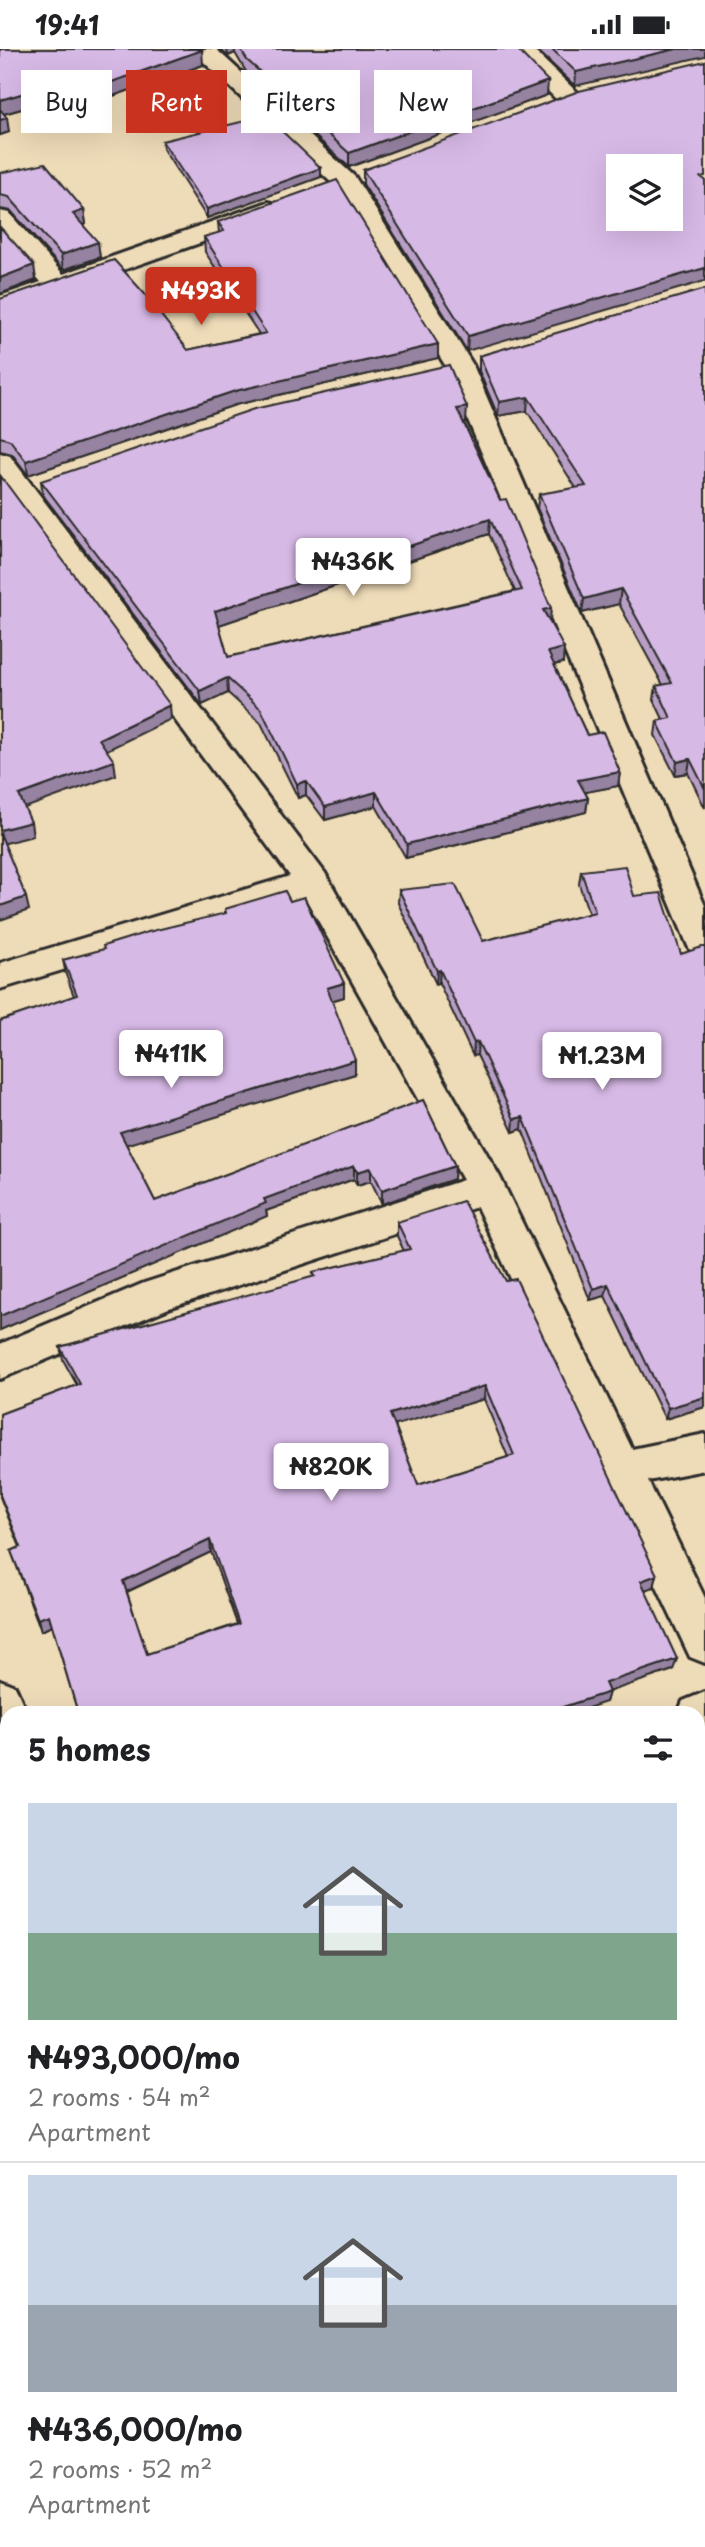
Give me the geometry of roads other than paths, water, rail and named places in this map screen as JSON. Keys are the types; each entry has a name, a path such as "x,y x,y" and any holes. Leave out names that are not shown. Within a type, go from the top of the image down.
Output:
{"street":[{"path":"202,49 346,182 458,365 705,946"},
{"path":"517,49 581,95 542,108"},
{"path":"0,305 294,201"},
{"path":"0,219 58,285"},
{"path":"0,462 35,486 313,882 487,1188 705,1643"},
{"path":"0,976 313,882"},
{"path":"0,1362 158,1295 487,1188"},
{"path":"620,1469 705,1453"}]}
